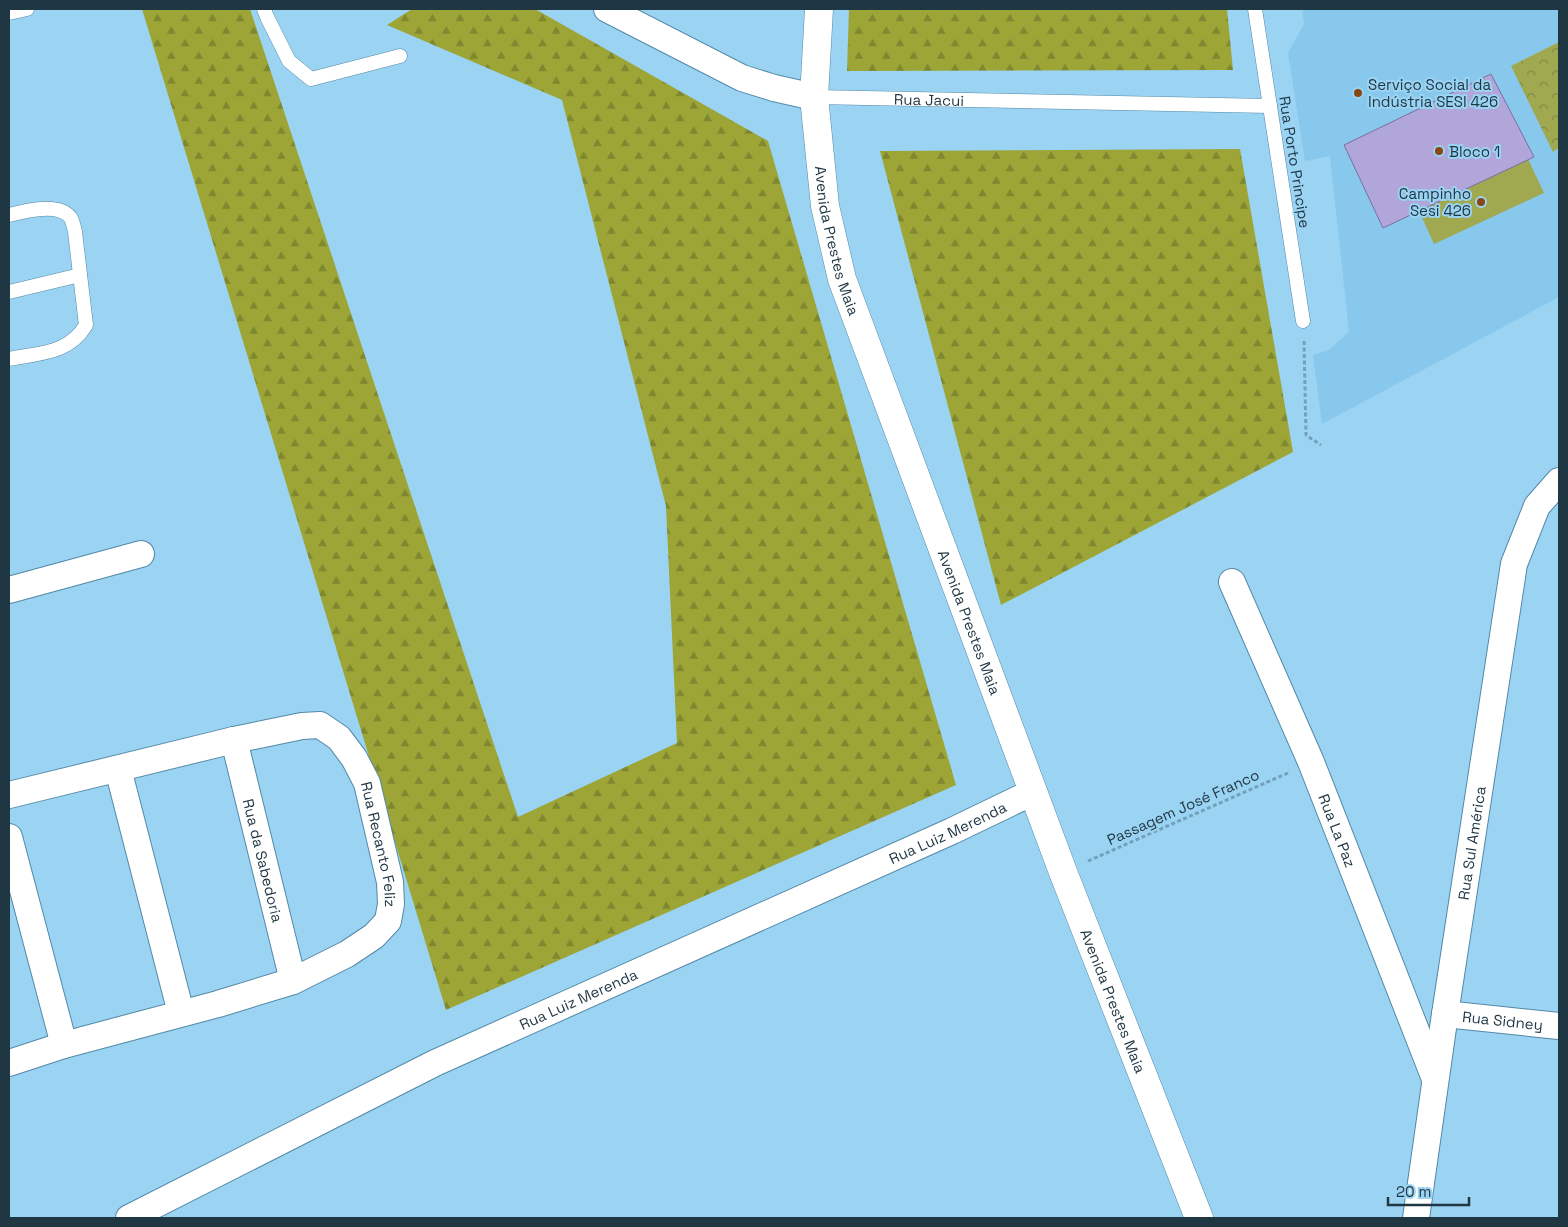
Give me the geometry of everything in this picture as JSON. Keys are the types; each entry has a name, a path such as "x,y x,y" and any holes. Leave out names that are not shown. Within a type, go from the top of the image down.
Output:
{"main road":[{"name":"Avenida Prestes Maia","path":"819,9 814,98 825,206 842,279 1063,872 1200,1218"}],"street":[{"name":"Rua Jacui","path":"607,9 742,78 814,98"},
{"name":"Rua Sul América","path":"1416,1218 1445,1014 1514,564 1537,506 1559,481"},
{"path":"9,590 141,554"},
{"name":"Rua La Paz","path":"1232,582 1311,762 1436,1080"},
{"name":"Rua Recanto Feliz","path":"9,795 234,740 302,726 320,726 339,738 354,758 367,783 390,882 392,904 388,921 374,936 347,954 293,981 218,1004 64,1045 9,1063"},
{"name":"Rua da Sabedoria","path":"234,740 293,981"},
{"path":"118,769 181,1013"},
{"name":"Rua Luiz Merenda","path":"144,1215 435,1063 943,835 1033,792"},
{"path":"9,837 64,1045"},
{"name":"Rua Sidney","path":"1445,1014 1559,1026"}],"lane":[{"path":"9,13 27,9"},
{"path":"264,9 289,61 311,79 400,56"},
{"name":"Rua Porto Principe","path":"1255,9 1303,320"},
{"name":"Rua Jacui","path":"814,98 1270,106"},
{"path":"9,215 32,209 51,209 64,212 72,218 86,325 80,335 68,345 9,359"},
{"path":"9,292 80,275"}],"path":[{"path":"1303,320 1306,435 1321,445"},
{"name":"Passagem José Franco","path":"1063,872 1311,762"}],"shaded area":[{"name":"Serviço Social da Indústria SESI 426","path":"1302,9 1559,9 1559,297 1322,424 1313,355 1329,350 1349,332 1330,156 1305,161 1288,53 1304,24"}],"green space":[{"path":"142,9 250,9 518,817 677,743 666,506 562,100 387,25 412,9 535,9 768,141 956,785 446,1010"},
{"path":"849,9 1227,9 1233,70 847,71"},
{"path":"1559,42 1559,148 1553,152 1511,66"},
{"path":"1240,149 1293,452 1001,605 880,151"},
{"name":"Campinho Sesi 426","path":"1528,159 1544,193 1434,244 1419,211"}],"building":[{"name":"Bloco 1","path":"1491,74 1534,157 1383,228 1344,145"}],"place":[{"name":"Serviço Social da Indústria SESI 426","path":"1358,93"},
{"name":"Bloco 1","path":"1439,151"},
{"name":"Campinho Sesi 426","path":"1481,202"}]}
